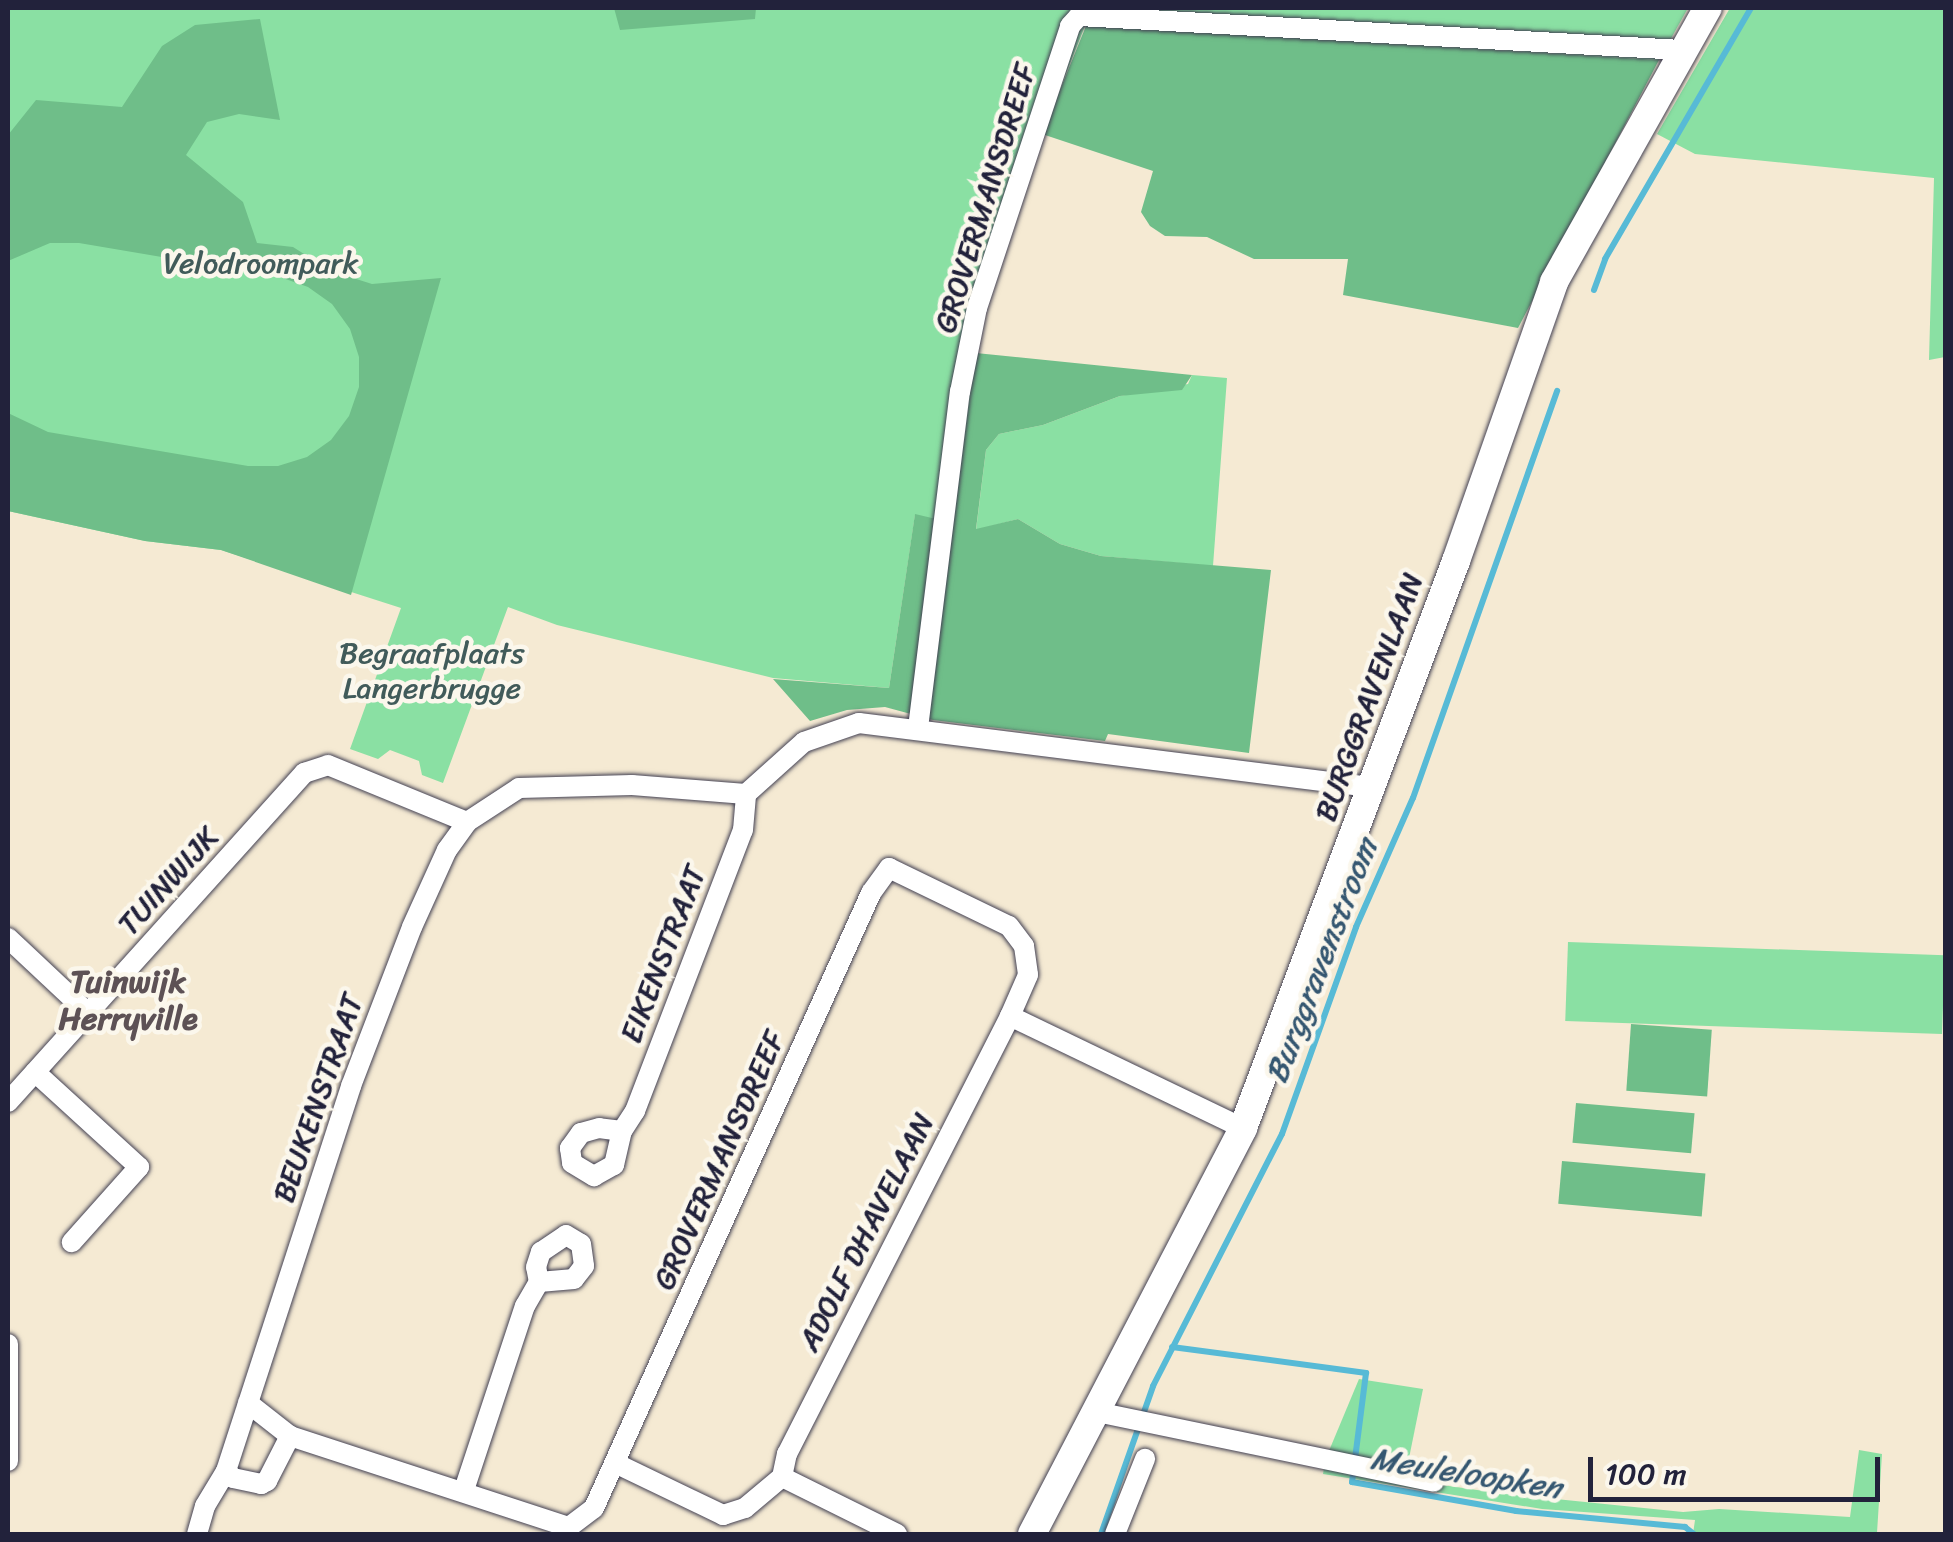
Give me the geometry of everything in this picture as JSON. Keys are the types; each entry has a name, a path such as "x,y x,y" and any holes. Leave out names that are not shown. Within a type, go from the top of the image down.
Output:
{"main road":[{"name":"BURGGRAVENLAAN","path":"1032,1534 1243,1128 1464,538 1548,297 1708,8"}],"street":[{"name":"GROVERMANSDREEF","path":"918,728 960,392 977,308 1070,26 1079,16 1682,50"},
{"path":"746,794 784,757 824,732 858,723 1370,787"},
{"name":"TUINWIJK","path":"8,1102 304,773 328,765 467,822"},
{"name":"BEUKENSTRAAT","path":"197,1534 205,1506 226,1471 351,1086 412,927 447,850 467,822 518,788 632,784 746,794"},
{"name":"EIKENSTRAAT","path":"622,1131 635,1111 743,830 746,794"},
{"name":"GROVERMANSDREEF","path":"569,1531 594,1508 881,875 890,868 900,871 953,898"},
{"name":"ADOLF DHAVELAAN","path":"782,1477 787,1454 1028,976 1024,946 1009,926 953,898"},
{"path":"8,938 89,1014"},
{"path":"1010,1016 1243,1128"},
{"path":"35,1072 139,1167 72,1242"},
{"path":"464,1490 525,1306 539,1282"},
{"path":"8,1344 8,1461"},
{"path":"248,1403 290,1436 464,1490 569,1531"},
{"path":"1097,1412 1153,1427 1434,1482"},
{"path":"226,1471 261,1484 268,1482 290,1436"},
{"path":"1115,1534 1145,1459"},
{"path":"615,1463 723,1515 745,1508 782,1477 897,1534"}],"green space":[{"name":"Velodroompark","path":"8,8 1688,8 1659,60 1085,26 1042,134 984,309 953,524 915,515 889,688 773,678 557,625 508,607 443,783 422,775 419,761 390,750 378,759 350,749 401,608 221,550 145,541 8,511"},
{"path":"614,8 756,8 755,19 620,30"},
{"path":"1730,8 1945,8 1945,357 1929,360 1934,178 1695,154 1657,134"},
{"path":"260,19 280,120 239,114 207,122 186,155 243,202 257,243 293,247 331,271 372,284 441,278 351,595 221,550 145,541 8,511 8,413 48,432 248,466 278,466 307,457 331,440 349,416 359,387 359,357 350,329 332,304 308,287 280,277 79,243 50,243 8,261 8,135 36,100 122,107 162,46 195,25"},
{"path":"1086,26 1659,60 1518,328 1343,295 1348,259 1254,259 1207,237 1165,236 1150,226 1141,212 1153,171 1042,134"},
{"path":"976,353 1192,375 1182,390 1120,396 1043,425 999,434 986,450 976,529 1018,519 1060,544 1101,556 1271,570 1249,753 1108,734 1105,741 933,720 885,707 847,710 810,721 773,679 889,688 915,514 953,523"},
{"path":"1192,375 1227,378 1213,566 1101,556 1060,544 1018,519 976,530 986,450 999,434 1043,425 1120,396 1188,384"},
{"path":"1568,942 1945,955 1942,1034 1565,1021"},
{"path":"1631,1024 1712,1030 1707,1096 1626,1091"},
{"path":"1576,1103 1695,1113 1691,1153 1573,1143"},
{"path":"1562,1161 1705,1174 1702,1216 1558,1204"},
{"path":"1359,1379 1423,1389 1406,1473 1326,1458"},
{"path":"1859,1450 1882,1454 1877,1533 1693,1534 1695,1520 1542,1509 1323,1474 1324,1468 1498,1493 1683,1512 1719,1509 1850,1517"}],"waterway":[{"name":"Burggravenstroom","path":"1594,290 1605,259 1751,8"},
{"name":"Burggravenstroom","path":"1101,1534 1153,1386 1282,1134 1356,927 1413,798 1557,391"},
{"name":"Meuleloopken","path":"1172,1347 1366,1373 1352,1482 1516,1511 1685,1527 1694,1534"}],"district":[{"name":"Tuinwijk Herryville","path":"128,1002"}],"park label":[{"name":"Begraafplaats Langerbrugge","path":"432,670"}]}
